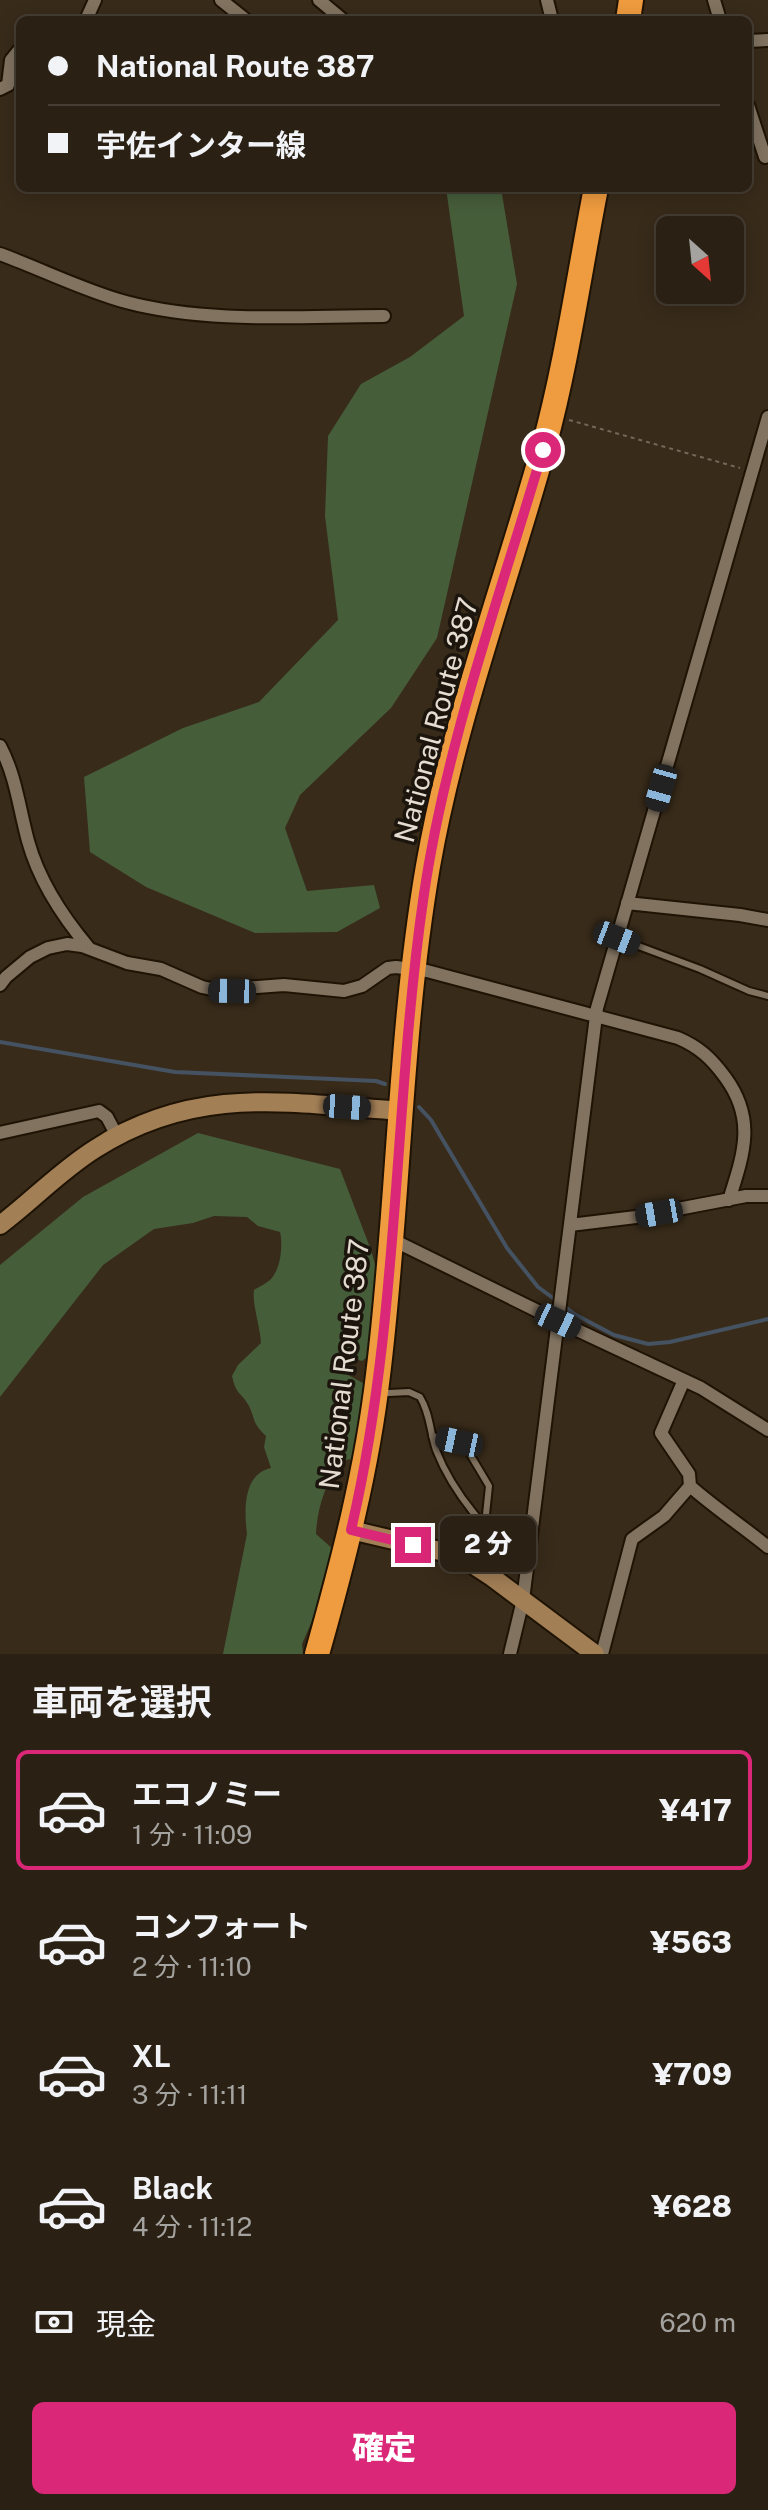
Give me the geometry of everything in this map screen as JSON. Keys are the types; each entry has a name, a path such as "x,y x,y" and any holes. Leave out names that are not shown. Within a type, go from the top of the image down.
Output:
{"highway":[{"name":"National Route 387","path":"317,1654 351,1530 376,1392 414,968 428,870 458,737 552,416 595,192"}],"street":[{"path":"221,0 241,16"},
{"path":"319,0 338,16"},
{"path":"0,89 8,85 11,60 16,54"},
{"path":"752,117 765,157 768,156"},
{"path":"0,254 125,302 166,310 230,316 384,316"},
{"path":"510,1654 523,1600 595,1017 768,417"},
{"path":"753,472 768,473"},
{"path":"0,746 13,774 28,841 39,872 60,910 89,948"},
{"path":"627,903 768,920"},
{"path":"0,985 20,964 48,948 75,944 119,961 161,969 216,990 284,985 344,991 362,986 388,968 414,968 690,1043 712,1060 734,1089 744,1111 744,1150 729,1200"},
{"path":"0,1225 83,1157 117,1136 175,1112 225,1103 402,1111"},
{"path":"0,1133 99,1111 107,1117 117,1136"},
{"path":"570,1225 594,1224 746,1196 768,1196"},
{"path":"391,1239 707,1391 768,1430"},
{"path":"684,1380 661,1433 689,1474 690,1486 719,1512 746,1528 768,1547"},
{"path":"602,1654 632,1539 664,1516 690,1486"},
{"path":"351,1530 456,1556 484,1571 595,1654"}],"lane":[{"path":"617,938 768,996"},
{"path":"389,1393 409,1392 420,1397 432,1436 451,1478 501,1545 527,1565"},
{"path":"432,1436 464,1444 488,1483 485,1524"}],"path":[{"path":"552,416 753,472"}],"green space":[{"path":"447,192 502,192 517,284 437,638 391,708 300,795 285,828 307,891 374,885 380,908 337,932 255,933 146,887 90,852 84,777 183,728 259,702 338,620 325,516 328,436 361,384 410,357 464,316"},
{"path":"198,1133 340,1169 371,1250 382,1289 371,1354 362,1361 353,1358 341,1346 337,1364 339,1370 363,1383 365,1395 355,1455 352,1459 339,1461 320,1506 316,1534 334,1550 322,1598 302,1644 303,1654 223,1654 247,1534 247,1494 255,1477 271,1468 264,1447 266,1436 256,1425 232,1376 238,1365 261,1343 254,1290 271,1279 277,1269 281,1250 280,1232 258,1226 247,1217 214,1216 154,1229 103,1265 0,1397 0,1265 83,1197"}],"waterway":[{"path":"0,1042 175,1072 376,1081 385,1084"},
{"path":"419,1107 431,1120 507,1248 538,1287 576,1315 614,1335 648,1344 670,1342 768,1319"}],"route":[{"path":"413,1545 351,1530 370,1433 380,1356 413,977 432,843 442,798 543,450"}]}
